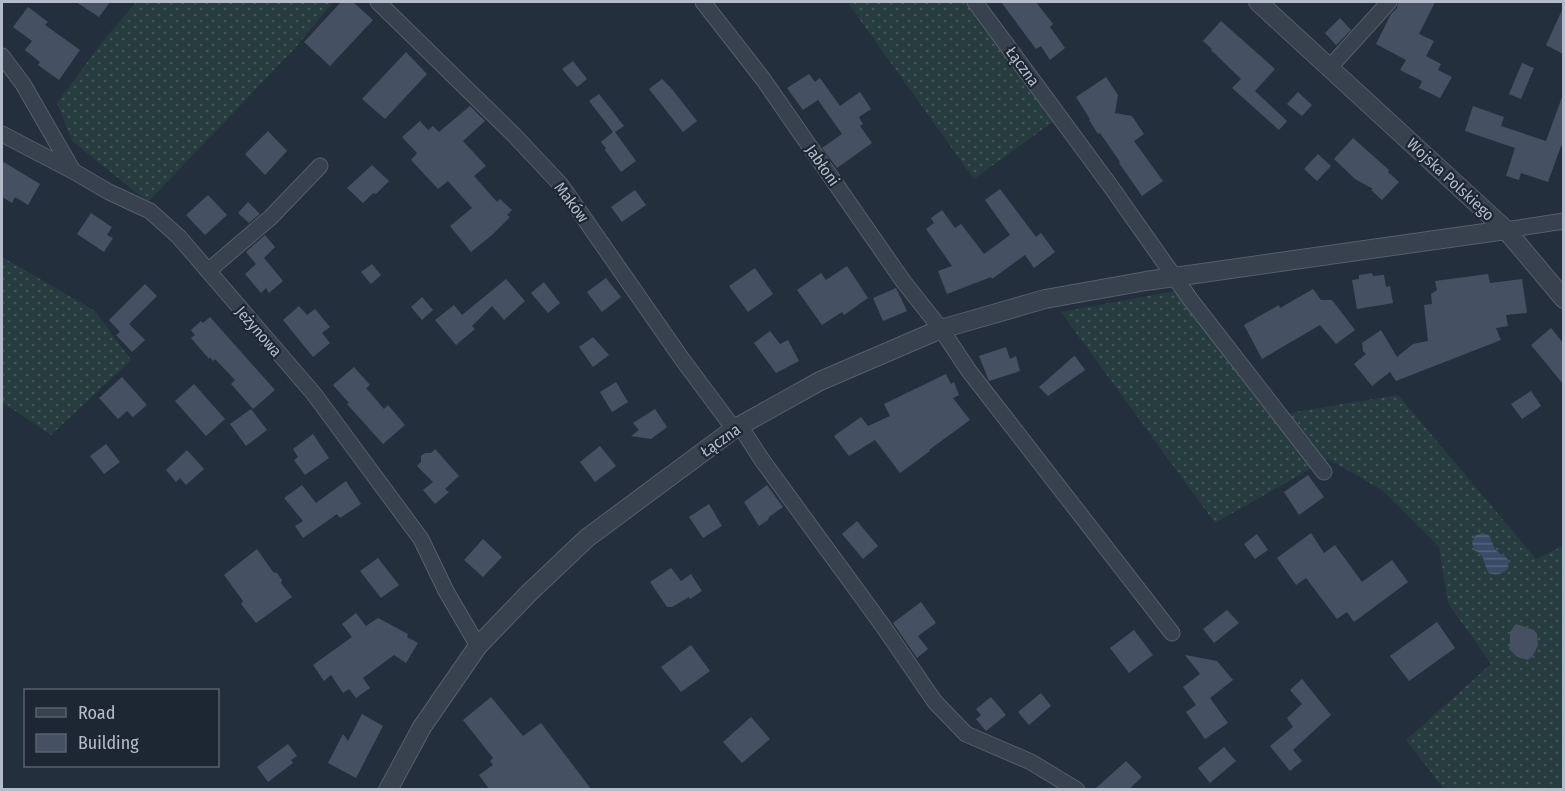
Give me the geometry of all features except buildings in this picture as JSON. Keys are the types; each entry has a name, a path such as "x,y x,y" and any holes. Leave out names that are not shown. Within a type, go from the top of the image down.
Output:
{"street":[{"name":"Maków","path":"378,2 514,135 561,185 682,359 776,479 935,702 966,735 1031,762 1077,789"},
{"name":"Jabłoni","path":"703,2 763,79 903,281 942,329 969,371 1172,633"},
{"name":"Łączna","path":"975,2 1190,299 1324,472"},
{"name":"Wojska Polskiego","path":"1258,2 1506,230 1563,299"},
{"path":"1330,67 1389,2"},
{"name":"Jeżynowa","path":"2,56 23,84 73,171 108,192 150,211 179,237 314,394 421,539 446,591 478,646"},
{"path":"2,134 73,171"},
{"path":"208,271 270,218 320,166"},
{"path":"1506,230 1563,221"},
{"name":"Łączna","path":"388,789 422,728 478,646 587,538 737,427 820,381 942,329 1045,299 1175,277 1506,230"}],"green space":[{"path":"136,2 333,2 296,47 148,202 72,141 57,103 103,41"},
{"path":"968,2 1054,121 974,179 848,3"},
{"path":"2,257 95,311 131,360 51,435 2,402"},
{"path":"1175,291 1271,418 1398,395 1536,559 1563,546 1563,789 1444,789 1406,740 1491,664 1448,603 1439,547 1382,490 1328,459 1215,523 1061,312"}],"water":[{"path":"1482,533 1489,535 1495,549 1507,558 1508,569 1497,574 1489,573 1483,557 1474,550 1472,542 1475,536"}]}
